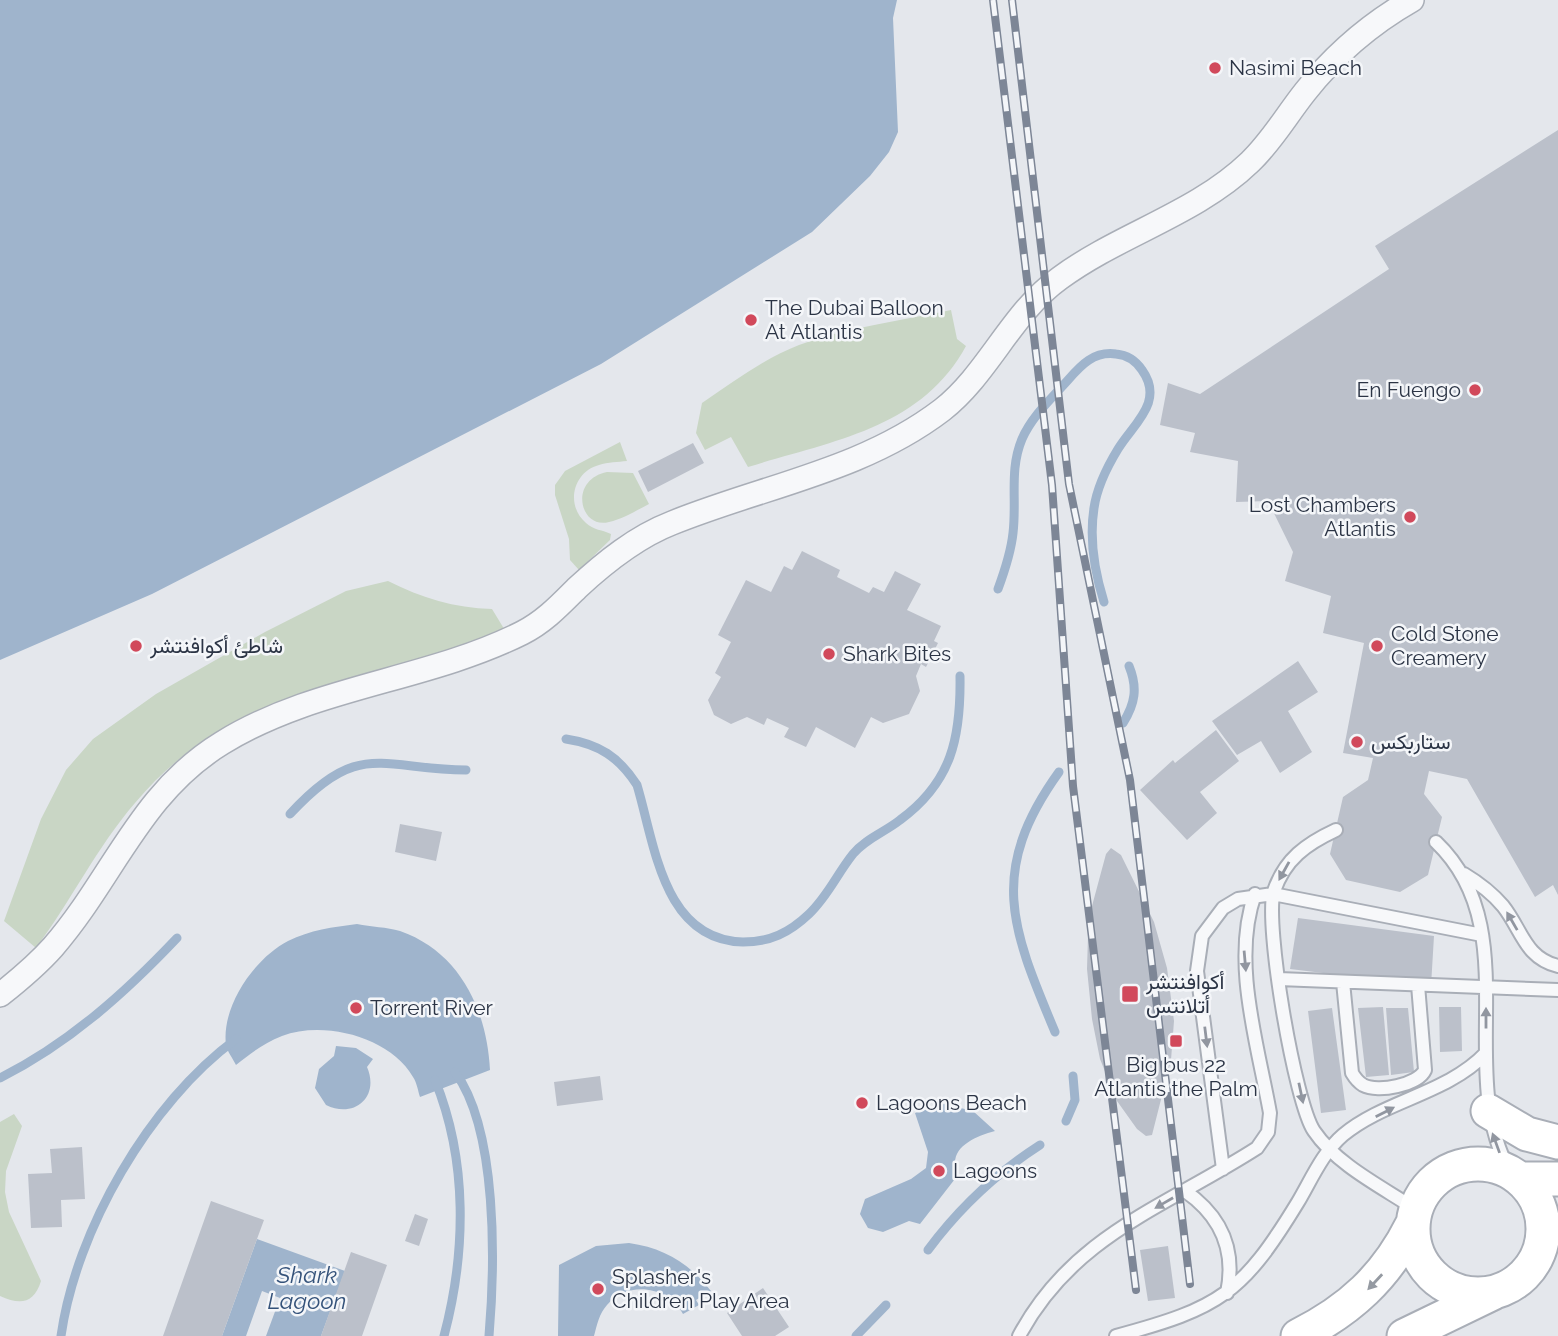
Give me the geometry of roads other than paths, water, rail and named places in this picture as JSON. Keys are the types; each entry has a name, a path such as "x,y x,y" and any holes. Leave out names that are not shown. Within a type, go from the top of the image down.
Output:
{"main road":[{"path":"1488,1111 1527,1134 1558,1142"},
{"path":"1298,1336 1335,1316 1359,1298 1398,1252 1426,1189 1453,1168 1488,1164 1515,1175 1558,1179"},
{"path":"1515,1175 1539,1208 1543,1225 1541,1244 1524,1274"},
{"path":"1414,1217 1413,1239 1423,1264 1443,1283 1468,1293 1496,1291"},
{"path":"1404,1336 1496,1291 1558,1256"}],"street":[{"path":"0,995 53,946 150,806 181,773 217,746 255,723 296,705 394,680 500,643 526,631 552,613 605,564 669,524 852,461 896,440 943,409 972,382 1034,299 1061,277 1198,201 1234,176 1266,145 1329,64 1357,36 1412,0"}],"lane":[{"path":"1336,830 1310,842 1293,856 1273,894 1271,915 1279,979 1307,1116 1329,1149 1414,1217"},
{"path":"1436,842 1463,873 1503,905 1527,948 1536,957 1558,966"},
{"path":"1463,873 1473,892 1482,935 1486,987 1488,1111 1492,1132 1515,1175"},
{"path":"1019,1336 1044,1294 1078,1258 1256,1148 1270,1123 1244,954 1248,914 1255,894"},
{"path":"1223,1169 1197,953 1210,921 1238,899 1255,894 1273,894 1482,935"},
{"path":"1279,979 1558,990"},
{"path":"1343,982 1352,1073 1361,1084 1375,1088 1414,1082 1425,1070 1418,985"},
{"path":"1116,1336 1192,1314 1227,1293 1243,1280 1270,1248 1329,1149 1346,1133 1459,1075 1486,1053"},
{"path":"1185,1191 1211,1213 1227,1243 1231,1276 1227,1293"}],"water":[{"path":"0,0 897,0 893,18 898,132 889,152 870,176 812,232 601,364 152,594 0,660"},
{"name":"Torrent River","path":"357,924 400,931 439,953 454,968 476,1005 488,1048 490,1070 420,1097 413,1077 389,1051 355,1036 317,1030 275,1039 236,1065 227,1047 226,1030 235,999 253,971 276,949 296,937"},
{"path":"336,1046 356,1048 373,1059 367,1067 370,1088 367,1096 355,1107 336,1109 326,1105 315,1088 319,1069 334,1056"},
{"name":"Lagoons","path":"944,1104 973,1111 995,1131 970,1141 959,1151 955,1166 958,1175 920,1224 909,1221 883,1232 868,1228 860,1214 865,1199 911,1179 926,1168 928,1152 915,1113"},
{"name":"Shark Lagoon","path":"257,1239 345,1271 321,1336 266,1336 280,1298 262,1291 246,1336 222,1336"},
{"name":"Splasher's Children Play Area","path":"629,1243 642,1245 675,1258 694,1272 711,1291 696,1300 699,1305 683,1314 668,1297 658,1292 636,1289 616,1297 604,1308 594,1336 558,1336 559,1265 596,1246"}],"waterway":[{"path":"998,589 1012,540 1016,462 1026,431 1083,364 1101,355 1116,354 1127,357 1140,367 1150,392 1144,412 1106,470 1095,500 1092,543 1104,602"},
{"path":"1123,723 1134,696 1134,682 1129,666"},
{"path":"566,739 588,744 607,753 637,785 657,861 679,907 695,925 716,937 743,942 762,940 779,935 802,921 822,900 858,849 900,820 931,790 950,757 955,738 960,676"},
{"path":"290,814 335,775 353,767 391,764 466,770"},
{"path":"1055,1032 1027,962 1018,931 1014,901 1015,871 1022,840 1036,808 1059,772"},
{"path":"0,1078 49,1050 94,1016 177,938"},
{"path":"61,1336 69,1295 82,1254 100,1212 122,1172 146,1133 174,1098 204,1066 236,1039"},
{"path":"455,1072 469,1097 486,1162 492,1237 489,1336"},
{"path":"1066,1121 1075,1100 1073,1076"},
{"path":"435,1080 453,1142 460,1207 457,1272 444,1336"},
{"path":"928,1250 979,1192 1040,1145"},
{"path":"856,1336 886,1305"}],"railway":[{"path":"993,0 1052,485 1073,786 1136,1290"},
{"path":"1012,0 1069,484 1130,780 1190,1284"}],"place":[{"name":"Nasimi Beach","path":"1215,68"},
{"name":"The Dubai Balloon At Atlantis","path":"751,320"},
{"name":"En Fuengo","path":"1475,390"},
{"name":"Lost Chambers Atlantis","path":"1410,517"},
{"name":"شاطئ أكوافنتشر","path":"136,646"},
{"name":"Cold Stone Creamery","path":"1377,646"},
{"name":"Shark Bites","path":"829,654"},
{"name":"ستاربكس","path":"1357,742"},
{"name":"أكوافنتشر أتلانتس","path":"1130,994"},
{"name":"Torrent River","path":"356,1008"},
{"name":"Big bus 22 Atlantis the Palm","path":"1176,1041"},
{"name":"Lagoons Beach","path":"862,1103"},
{"name":"Lagoons","path":"939,1171"},
{"name":"Splasher's Children Play Area","path":"598,1289"}]}
